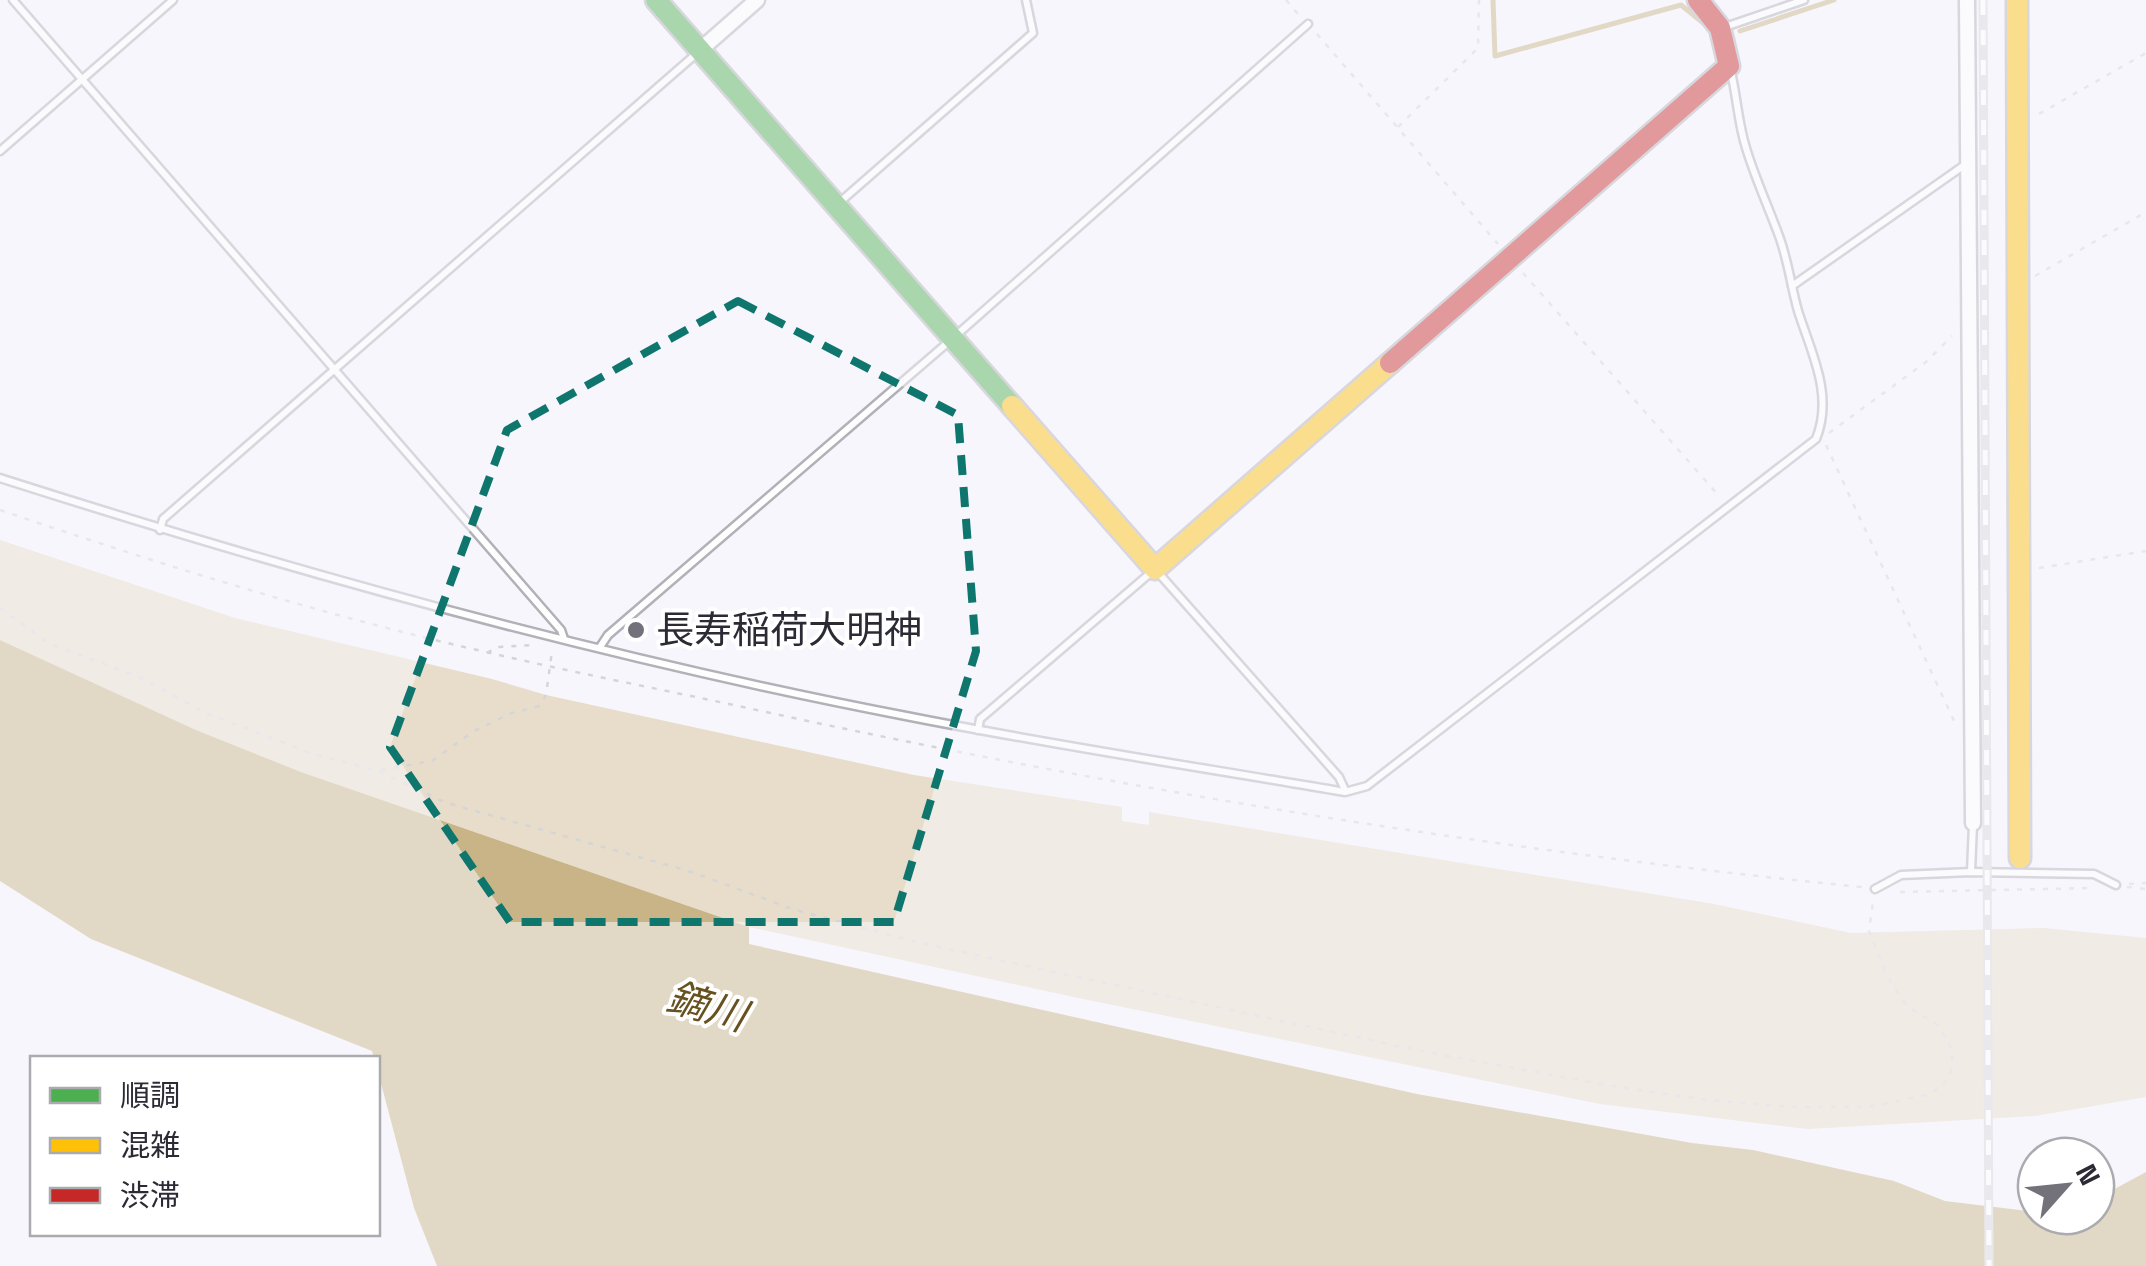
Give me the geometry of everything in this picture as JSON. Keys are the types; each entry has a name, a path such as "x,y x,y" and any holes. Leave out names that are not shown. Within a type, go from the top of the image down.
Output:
{"street":[{"path":"656,0 1156,569 1729,66 1720,28 1698,0"},
{"path":"700,51 757,0"},
{"path":"1967,0 1973,823"},
{"path":"2017,0 2020,858"}],"lane":[{"path":"14,0 561,630 564,639"},
{"path":"0,152 174,0"},
{"path":"836,206 1033,33 1026,0"},
{"path":"1720,28 1804,0"},
{"path":"600,648 608,636 1308,24"},
{"path":"160,530 163,518 700,51"},
{"path":"0,478 376,593 600,648 978,730 1346,792 1367,786 1818,436 1820,377 1780,239 1740,127 1729,66"},
{"path":"1792,286 1967,163"},
{"path":"978,730 980,719 1156,569 1339,778 1346,792"},
{"path":"1972,872 1973,823"},
{"path":"1874,888 1901,874 1972,872 2094,874 2116,886"}],"path":[{"path":"1397,128 1478,48 1479,0"},
{"path":"2015,128 2146,53"},
{"path":"2016,286 2146,212"},
{"path":"1971,327 1955,332 1926,362 1837,430 1818,436 1830,452 1960,733 1972,746"},
{"path":"2019,571 2146,551"},
{"path":"0,608 48,643 139,678 206,713 313,754 378,770 447,803 692,872 792,909 925,944 1422,1052 1612,1086 1758,1104 1868,1107 1930,1094 1948,1080 1953,1064 1951,1048 1939,1026 1908,1006 1877,956 1869,930 1874,888"},
{"path":"378,770 432,761 474,730 540,706 546,695 554,645"},
{"path":"2116,886 2146,889"},
{"path":"1912,893 2097,888"}],"highlighted area":[{"path":"738,301 958,415 976,651 894,922 510,922 390,747 507,430"}],"shaded area":[{"path":"0,540 235,618 546,695 914,775 1122,807 1122,821 1149,825 1149,812 1714,904 1851,933 2044,928 2146,938 2146,1097 2035,1116 1808,1129 1600,1104 749,927 301,772 196,730 0,640"}],"water":[{"name":"鏑川","path":"0,640 196,730 301,772 749,927 749,944 1417,1094 1692,1143 1753,1150 1894,1181 1945,1201 2016,1210 2016,1236 2116,1236 2116,1188 2146,1172 2146,1266 437,1266 414,1208 380,1080 380,1056 91,939 0,881"}],"waterway":[{"path":"1493,0 1495,56 1681,5 1708,27"},
{"path":"1740,31 1834,0"}],"railway":[{"path":"1983,0 1989,1266"}],"traffic: fast":[{"path":"656,0 1012,406"}],"traffic: slow":[{"path":"2017,0 2020,858"},
{"path":"1012,406 1155,569 1390,363"}],"traffic: jam":[{"path":"1390,363 1729,66 1720,28 1698,0"}],"place":[{"name":"長寿稲荷大明神","path":"636,630"}]}
